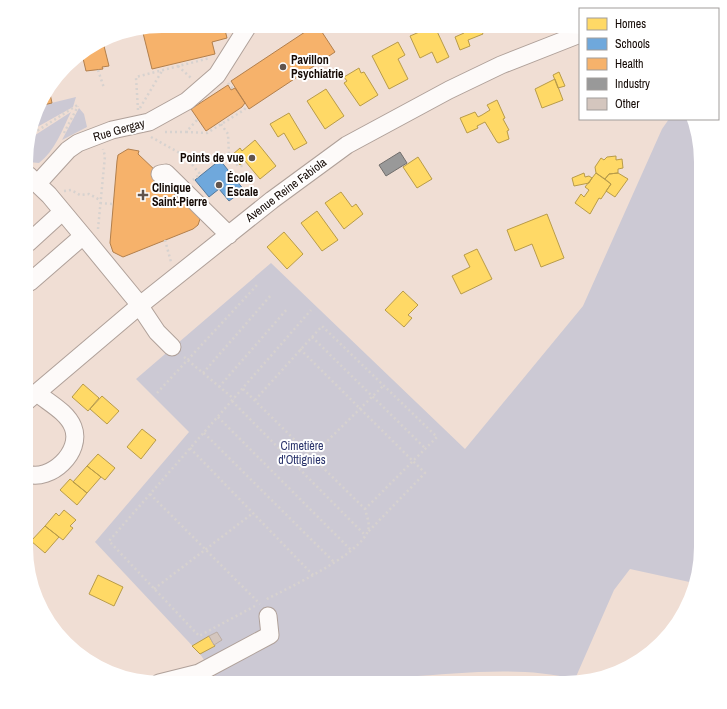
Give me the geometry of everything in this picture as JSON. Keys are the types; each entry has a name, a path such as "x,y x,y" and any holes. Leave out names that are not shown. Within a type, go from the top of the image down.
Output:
{"street":[{"name":"Rue Gergay","path":"33,179 78,143 112,130 148,122 187,101 217,75 244,33"},
{"name":"Avenue Reine Fabiola","path":"33,396 139,306 272,200 347,145 449,90 501,65 579,34"},
{"path":"160,174 166,173 229,235"},
{"path":"33,179 60,203 90,238 157,332 172,347"},
{"path":"33,227 60,203"},
{"path":"33,237 60,203"},
{"path":"33,286 90,238"},
{"path":"33,398 69,420 73,429 73,443 70,452 55,469 38,476 33,475"},
{"path":"184,676 199,672 270,635 268,616"}],"path":[{"path":"162,70 138,112 136,77 162,70 178,66 211,57"},
{"path":"178,66 194,81"},
{"path":"98,70 104,88"},
{"path":"37,131 79,104 62,137"},
{"path":"159,132 207,133 244,110 247,106"},
{"path":"186,132 198,119"},
{"path":"221,124 228,134 229,155 238,166 244,166"},
{"path":"152,132 147,135 185,156 200,174 192,181"},
{"path":"90,238 100,201 105,156 101,144"},
{"path":"60,203 65,190 71,190 80,195 89,194 100,201 113,204"},
{"path":"165,240 173,267"},
{"path":"157,393 258,284"},
{"path":"203,373 272,294"},
{"path":"219,387 288,308"},
{"path":"300,350 425,473 351,550 335,563 199,636 109,541 311,310"},
{"path":"255,400 322,326 437,437 365,509"},
{"path":"312,337 426,449"},
{"path":"172,347 233,400 299,469 366,534"},
{"path":"299,469 383,386"},
{"path":"243,388 365,509 369,524 366,534"},
{"path":"218,417 351,550"},
{"path":"204,433 335,563"},
{"path":"190,448 313,575"},
{"path":"150,494 256,599"},
{"path":"154,589 207,550 253,513"}],"green space":[{"path":"76,97 73,107 38,126 47,104"},
{"path":"79,108 84,114 87,127 62,140"},
{"path":"71,112 58,140 45,158 39,163 33,162 36,135"},
{"name":"Cimetière d'Ottignies","path":"668,120 687,120 692,137 694,153 694,556 690,582 630,569 614,590 576,676 491,672 420,676 215,676 200,654 95,542 189,432 136,379 271,263 465,449 583,306 662,129"}],"building: Homes":[{"path":"417,33 438,33 449,57 437,63 432,52 420,58 410,36"},
{"path":"464,33 483,34 468,40 470,46 460,50 455,37"},
{"path":"398,42 405,55 398,59 408,79 389,89 372,56"},
{"path":"359,68 361,73 364,72 378,95 360,106 344,83 347,81 344,77"},
{"path":"559,72 565,86 558,88 553,75"},
{"path":"555,79 563,100 542,108 535,89"},
{"path":"326,89 344,116 325,129 307,101"},
{"path":"497,100 505,118 503,119 509,130 507,131 509,139 499,143 497,142 485,122 477,126 478,128 467,133 460,118 475,112 478,117 490,110 487,105"},
{"path":"289,113 307,143 294,150 284,133 278,137 270,124"},
{"name":"Points de vue","path":"255,140 276,166 260,179 245,161 240,165 232,155 240,148 242,151"},
{"path":"616,156 616,160 622,159 623,168 618,169 618,173 609,174 605,179 596,173 595,167 601,158 604,160 607,157"},
{"path":"418,157 432,179 417,188 403,167"},
{"path":"584,173 585,177 589,176 592,178 589,183 574,186 572,178"},
{"path":"596,173 611,184 601,199 599,198 590,214 575,203 581,194 584,197 589,190 585,187"},
{"path":"618,173 628,179 615,197 606,191 611,184 605,179 609,174"},
{"path":"341,192 352,207 356,204 363,214 344,229 325,203"},
{"path":"317,211 338,240 322,251 301,223"},
{"path":"547,214 564,258 541,267 532,244 515,251 507,230"},
{"path":"284,232 303,254 287,269 267,247"},
{"path":"477,249 492,279 461,294 452,276 470,267 464,255"},
{"path":"403,291 418,305 408,315 412,318 404,327 385,310"},
{"path":"83,384 99,398 88,411 72,397"},
{"path":"102,396 119,411 107,424 90,409"},
{"path":"142,429 156,440 141,459 127,447"},
{"path":"98,454 115,468 105,480 87,466"},
{"path":"87,466 101,477 87,493 73,482"},
{"path":"70,479 87,493 77,505 60,490"},
{"path":"64,510 76,520 70,526 73,528 63,540 45,526 56,513 59,516"},
{"path":"45,526 59,537 45,553 33,543 33,539"},
{"path":"98,575 123,587 114,606 89,594"},
{"path":"209,636 215,646 200,654 192,646"}],"building: Schools":[{"name":"École Escale","path":"220,160 244,190 229,201 219,189 209,197 195,180"}],"building: Health":[{"path":"226,33 227,38 212,42 215,54 152,69 143,34"},
{"name":"Pavillon Psychiatrie","path":"303,33 323,33 335,52 249,109 231,81"},
{"path":"104,47 109,66 102,67 103,69 86,71 83,60"},
{"path":"228,85 231,90 235,88 245,103 242,107 206,131 191,109"},
{"path":"51,96 52,103 47,104"},
{"path":"128,149 139,151 138,154 197,210 200,219 198,225 193,229 123,257 113,252 110,243 118,155"}],"building: Industry":[{"path":"400,152 407,163 386,176 379,165"}],"building: Other":[{"path":"217,632 222,640 214,645 209,636"}],"place":[{"name":"Pavillon Psychiatrie","path":"283,67"},
{"name":"Points de vue","path":"252,158"},
{"name":"École Escale","path":"219,185"},
{"name":"Clinique Saint-Pierre","path":"143,195"}]}
